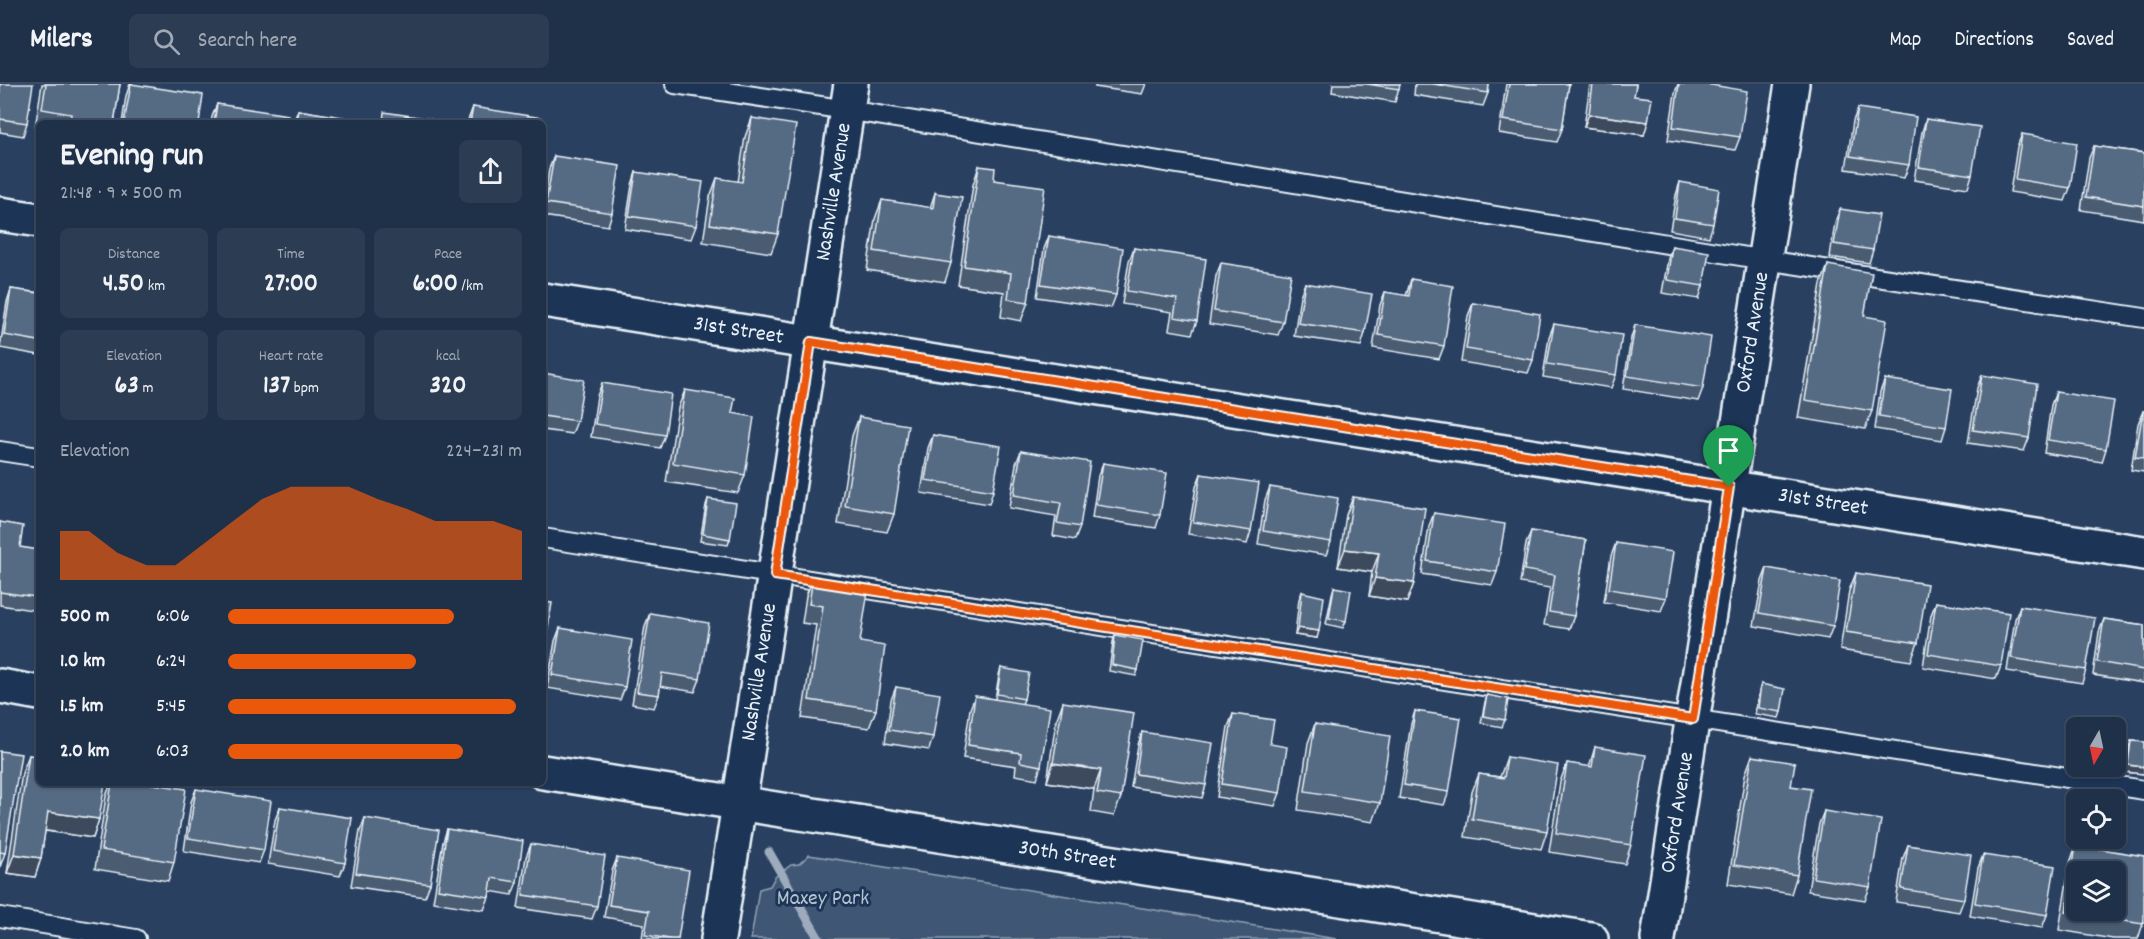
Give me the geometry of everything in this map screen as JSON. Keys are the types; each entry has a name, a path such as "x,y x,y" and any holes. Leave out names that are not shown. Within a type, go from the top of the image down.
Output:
{"street":[{"name":"Oxford Avenue","path":"1658,939 1792,84"},
{"name":"Nashville Avenue","path":"718,939 849,97"},
{"path":"0,214 36,220"},
{"name":"31st Street","path":"546,300 2144,553"},
{"path":"0,687 36,693"},
{"name":"30th Street","path":"546,772 1591,939"}],"lane":[{"path":"675,84 849,97 1765,260 2144,318"},
{"path":"0,451 36,457"},
{"path":"546,538 2144,790"},
{"path":"0,917 136,939"}],"green space":[{"name":"Maxey Park","path":"809,855 1337,939 751,939 759,889 770,886 775,877 791,865 799,864"}],"building":[{"path":"0,84 33,84 27,123 0,119"},
{"path":"46,84 120,84 114,120 70,120 71,114 42,109"},
{"path":"131,84 203,95 199,120 125,120"},
{"path":"1367,84 1400,84 1399,89"},
{"path":"1433,84 1489,84 1488,93"},
{"path":"1509,84 1569,84 1562,129 1503,120"},
{"path":"1593,84 1636,84 1634,96 1652,98 1648,122 1589,114"},
{"path":"1679,84 1706,84 1747,91 1740,137 1673,127"},
{"path":"217,104 288,115 287,120 214,120"},
{"path":"473,107 542,118 542,120 471,120"},
{"path":"1858,108 1916,117 1909,165 1850,156"},
{"path":"298,110 360,120 296,120"},
{"path":"384,112 431,119 431,120 383,120"},
{"path":"752,118 796,125 778,234 710,224 717,178 742,182"},
{"path":"1926,119 1980,127 1972,175 1919,167"},
{"path":"2022,134 2077,143 2070,188 2015,179"},
{"path":"2094,146 2144,153 2144,206 2086,197"},
{"path":"554,156 620,166 612,213 546,203"},
{"path":"979,166 995,168 994,180 1045,187 1028,302 1008,299 1011,273 964,266"},
{"path":"636,172 703,182 696,226 629,216"},
{"path":"1680,182 1719,189 1713,224 1675,218"},
{"path":"935,193 962,197 951,263 874,251 882,200 933,208"},
{"path":"1840,209 1879,215 1873,250 1834,244"},
{"path":"1049,236 1123,248 1116,295 1041,284"},
{"path":"1672,246 1709,252 1703,286 1667,280"},
{"path":"1134,248 1206,259 1197,321 1174,317 1177,299 1127,291"},
{"path":"1221,263 1291,274 1283,322 1214,311"},
{"path":"1828,265 1872,273 1864,316 1887,320 1872,411 1805,400"},
{"path":"1411,279 1453,286 1444,346 1378,335 1385,292 1409,296"},
{"path":"1305,283 1372,294 1365,333 1298,323"},
{"path":"11,289 36,293 36,340 4,335"},
{"path":"1473,303 1540,314 1533,360 1466,349"},
{"path":"1554,324 1622,335 1616,375 1547,364"},
{"path":"1635,325 1711,337 1703,388 1627,376"},
{"path":"546,374 584,380 577,421 546,416"},
{"path":"1982,375 2037,384 2029,438 1973,430"},
{"path":"1885,379 1952,389 1946,427 1879,416"},
{"path":"602,383 671,394 665,435 595,424"},
{"path":"685,390 735,398 732,413 754,417 745,475 673,463"},
{"path":"2056,392 2114,401 2106,449 2048,440"},
{"path":"2144,411 2144,458 2135,457"},
{"path":"859,417 908,425 894,514 845,506"},
{"path":"933,435 1001,446 993,491 925,480"},
{"path":"1021,451 1090,462 1080,527 1057,523 1061,503 1014,495"},
{"path":"1103,463 1167,473 1160,515 1096,505"},
{"path":"1201,474 1259,483 1251,531 1193,522"},
{"path":"1270,487 1338,498 1331,542 1263,531"},
{"path":"1353,497 1425,508 1414,583 1375,578 1379,553 1345,549"},
{"path":"708,499 736,503 730,539 703,534"},
{"path":"1434,513 1505,524 1497,572 1427,561"},
{"path":"0,522 23,526 20,547 36,550 36,597 0,592"},
{"path":"1531,531 1586,540 1574,616 1549,612 1555,575 1524,570"},
{"path":"1616,543 1673,552 1666,598 1609,589"},
{"path":"1767,568 1840,581 1833,626 1759,613"},
{"path":"1856,573 1927,584 1918,643 1846,632"},
{"path":"813,578 869,585 860,642 885,646 876,710 809,700 823,606 809,604"},
{"path":"1334,587 1351,590 1346,621 1329,618"},
{"path":"1302,592 1324,597 1319,631 1298,628"},
{"path":"546,602 552,603 546,640"},
{"path":"1936,602 2009,613 2001,666 1928,654"},
{"path":"2020,606 2095,618 2086,670 2011,658"},
{"path":"650,613 709,623 700,679 662,673 659,695 637,692"},
{"path":"2104,619 2144,625 2144,670 2097,662"},
{"path":"560,628 632,640 625,687 552,675"},
{"path":"1115,635 1143,640 1138,670 1112,665"},
{"path":"1001,668 1029,673 1024,699 997,694"},
{"path":"1761,684 1785,689 1781,712 1758,708"},
{"path":"896,687 940,694 933,737 889,730"},
{"path":"1487,695 1508,699 1505,720 1483,716"},
{"path":"975,696 1050,708 1041,766 1020,762 1021,753 968,745"},
{"path":"1063,702 1134,713 1121,797 1097,793 1101,770 1053,763"},
{"path":"1415,711 1461,718 1449,792 1404,785"},
{"path":"1233,714 1274,720 1270,744 1287,747 1280,793 1222,784"},
{"path":"1315,724 1390,736 1380,803 1305,791"},
{"path":"1142,732 1213,743 1206,785 1136,774"},
{"path":"2131,741 2144,742 2144,767 2128,765"},
{"path":"1595,747 1646,755 1631,845 1556,833 1567,763 1592,767"},
{"path":"0,751 21,754 5,853 0,852"},
{"path":"29,755 36,756 36,786 104,786 99,819 48,812 41,858 14,854"},
{"path":"1752,756 1795,763 1791,786 1811,789 1797,875 1734,865"},
{"path":"1507,757 1558,765 1547,831 1472,819 1479,774 1504,778"},
{"path":"112,786 166,786 186,789 174,862 101,850"},
{"path":"196,789 271,801 264,850 188,838"},
{"path":"280,807 352,818 345,863 273,851"},
{"path":"1824,811 1881,820 1870,887 1813,878"},
{"path":"365,818 439,830 430,884 356,873"},
{"path":"447,829 523,841 517,882 492,878 489,897 438,889"},
{"path":"531,844 605,856 597,906 523,895"},
{"path":"1908,845 1971,855 1964,899 1901,889"},
{"path":"2075,849 2101,849 2144,856 2143,924 2124,921 2126,921 2126,861 2074,861"},
{"path":"1983,855 2055,866 2047,915 1975,903"},
{"path":"617,858 689,870 678,939 645,935 649,911 609,905"}],"waterway":[{"path":"769,852 819,939"}],"route":[{"path":"811,342 1729,487 1693,719 775,575 811,342"}]}
